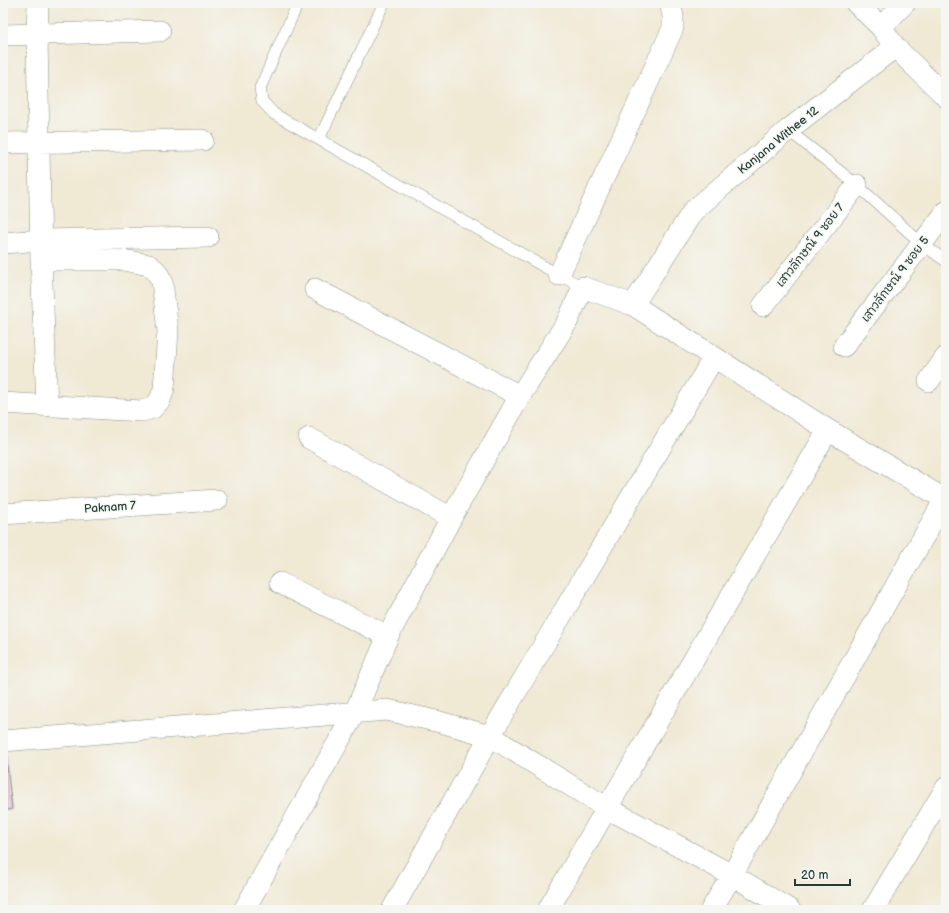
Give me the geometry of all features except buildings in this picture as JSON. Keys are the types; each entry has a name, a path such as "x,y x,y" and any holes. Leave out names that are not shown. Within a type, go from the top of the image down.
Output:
{"street":[{"path":"38,3 37,35 41,250 47,405"},
{"path":"559,275 673,28 674,16 670,3"},
{"path":"856,3 881,27 895,47 946,97"},
{"path":"881,27 905,3"},
{"path":"3,35 160,31"},
{"name":"Kanjana Withee 12","path":"633,305 693,211 788,130 895,47"},
{"path":"3,143 203,140"},
{"name":"เสาวลักษณ์ 9 ซอย 7","path":"763,306 857,185"},
{"name":"เสาวลักษณ์ 9 ซอย 5","path":"844,346 946,212"},
{"path":"41,250 208,237"},
{"path":"3,243 41,250 149,264 156,271 162,281 168,332 164,389 160,400 153,408 142,411 3,403"},
{"path":"244,910 355,712 388,636 451,518 520,396 567,322 583,287 633,305 828,430 945,500 711,910"},
{"path":"315,289 520,396"},
{"path":"392,910 490,736 714,357"},
{"path":"929,381 946,357"},
{"path":"548,910 828,430"},
{"path":"309,438 451,518"},
{"name":"Paknam 7","path":"3,514 216,500"},
{"path":"280,583 388,636"},
{"path":"3,742 387,710 440,722 490,736 607,808 732,875 790,910"},
{"path":"873,910 946,788"}],"lane":[{"path":"298,3 260,88 262,101 274,114 559,275 583,287"},
{"path":"319,139 384,3"},
{"path":"788,130 857,185 922,244 946,261"}]}
